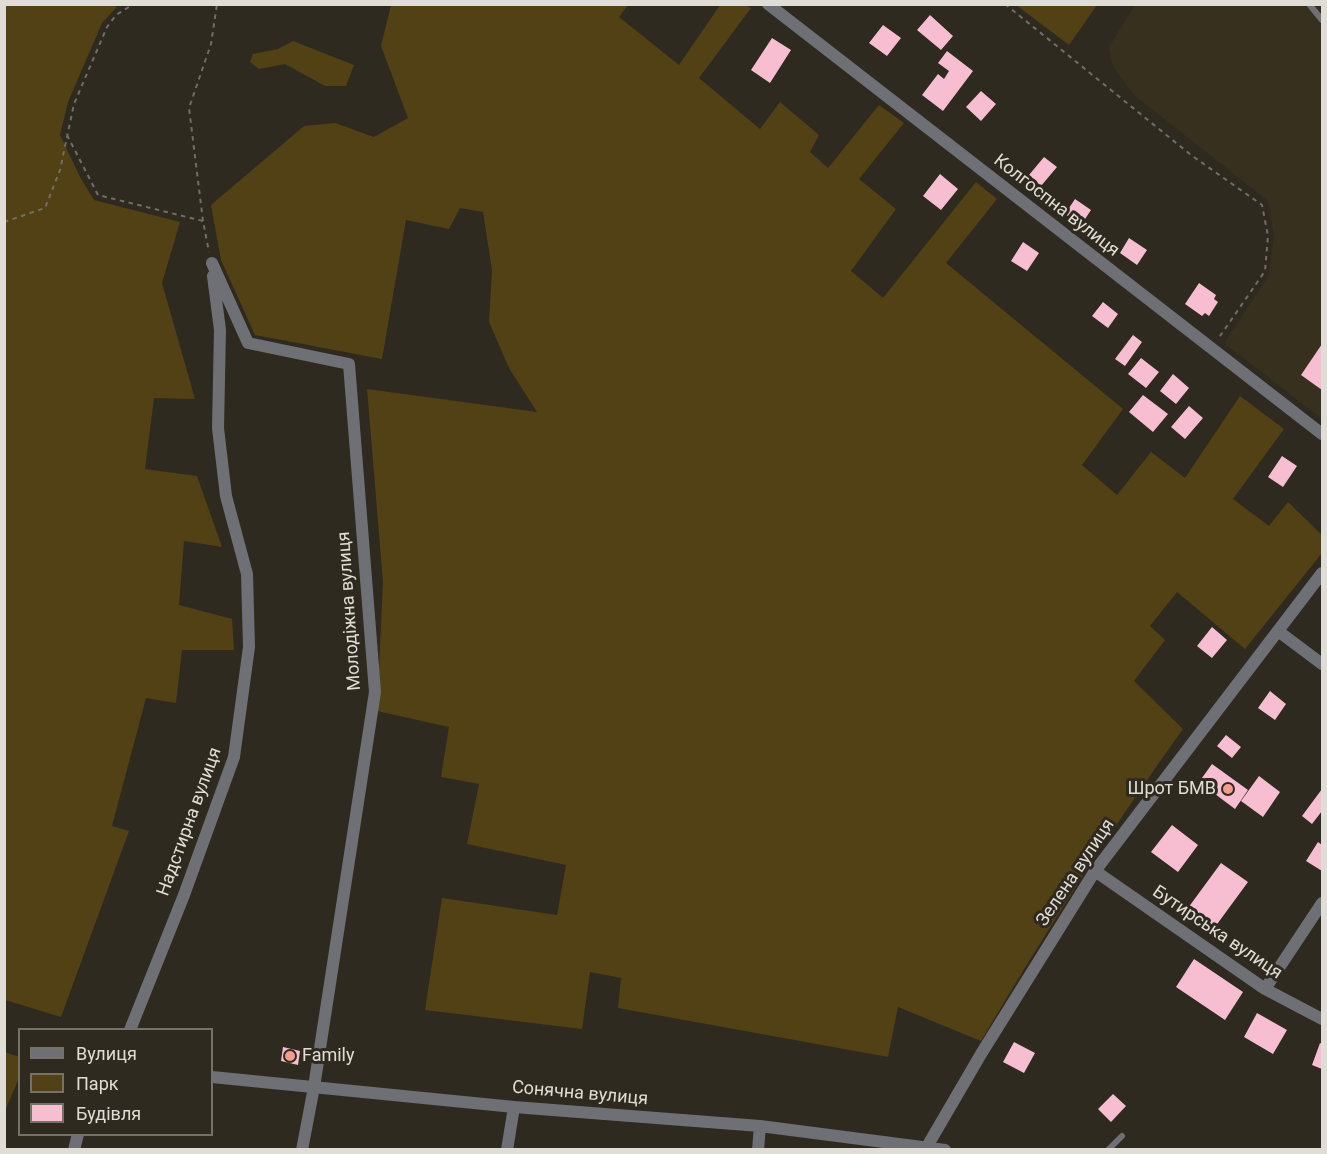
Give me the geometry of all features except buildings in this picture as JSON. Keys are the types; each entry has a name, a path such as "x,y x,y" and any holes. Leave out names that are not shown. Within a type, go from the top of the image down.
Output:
{"street":[{"name":"Колгоспна вулиця","path":"768,4 1323,434"},
{"name":"Надстирна вулиця","path":"130,1028 184,895 234,757 249,647 247,574 226,496 218,428 220,330 212,263"},
{"name":"Молодіжна вулиця","path":"212,263 248,343 349,364 375,692 314,1087 302,1149"},
{"name":"Зелена вулиця","path":"925,1148 1095,871 1323,573"},
{"path":"1278,631 1323,664"},
{"name":"Бутирська вулиця","path":"1095,871 1265,989 1323,1019"},
{"path":"1265,989 1323,903"},
{"name":"Сонячна вулиця","path":"213,1077 514,1107 760,1126 945,1149"},
{"path":"507,1149 514,1107"},
{"path":"758,1149 760,1126"}],"lane":[{"path":"1310,4 1323,20"},
{"path":"1108,1149 1122,1136"}],"path":[{"path":"212,263 203,221 189,108 211,44 217,4"},
{"path":"1005,4 1191,155 1262,205 1268,236 1265,271 1211,348"},
{"path":"4,222 45,208 60,170 74,104 107,27 116,15 133,5"},
{"path":"67,135 98,195 203,221"}],"shaded area":[{"path":"1135,5 1322,5 1322,419 1224,343 1269,275 1274,235 1268,201 1134,95 1113,67 1109,47"}],"green space":[{"path":"4,5 110,5 117,7 102,23 68,102 60,135 94,200 180,222 162,283 195,399 154,398 145,469 197,476 222,547 184,541 179,605 232,619 234,650 182,650 176,703 146,698 112,826 129,831 61,1017 5,1000"},
{"path":"391,5 628,5 619,17 679,65 720,5 746,5 751,8 699,78 760,129 780,102 819,135 810,152 828,168 879,105 904,123 859,179 896,209 851,271 883,298 976,182 997,199 946,263 1123,409 1082,465 1117,495 1151,452 1185,478 1240,396 1284,429 1233,499 1269,526 1288,502 1322,535 1322,553 1245,649 1177,592 1150,626 1165,640 1134,681 1183,729 1079,882 981,1041 898,1007 888,1057 618,1008 621,978 590,972 582,1029 425,1010 442,898 557,915 566,865 467,844 479,784 441,777 449,727 377,711 383,582 367,389 537,412 509,368 489,322 492,270 483,212 460,208 449,229 406,220 382,359 255,335 221,260 211,205 304,126 335,123 374,137 408,118 381,46"},
{"path":"1016,5 1097,5 1069,45"},
{"path":"293,41 354,65 346,86 325,86 285,64 259,69 250,62 253,54 278,49"},
{"path":"4,1052 18,1056 18,1080 5,1111"}],"place":[{"name":"Шрот БМВ","path":"1228,789"},
{"name":"Family","path":"290,1056"}]}
